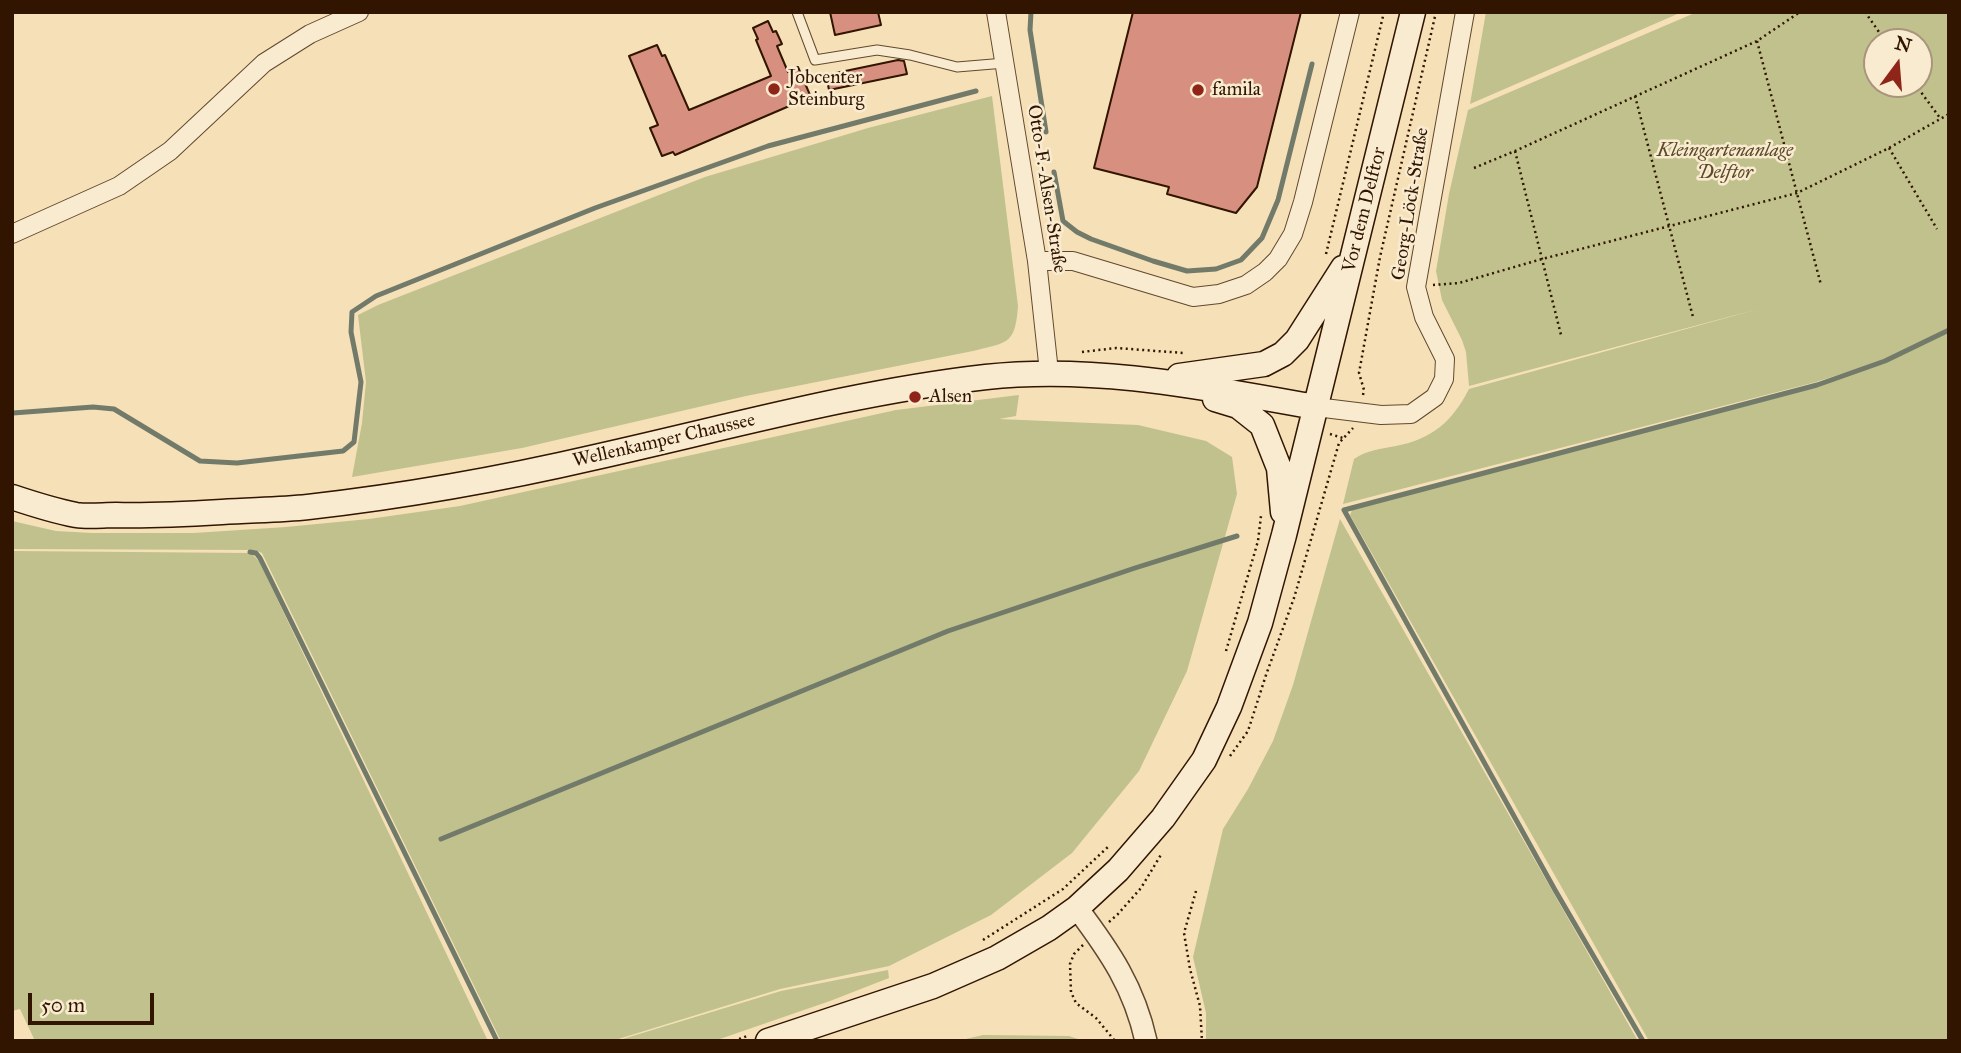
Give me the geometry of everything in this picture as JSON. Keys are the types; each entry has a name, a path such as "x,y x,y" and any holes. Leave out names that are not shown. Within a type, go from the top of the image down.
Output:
{"main road":[{"name":"Vor dem Delftor","path":"768,1041 933,986 997,958 1070,899 1118,870 1163,818 1204,760 1229,707 1260,623 1413,12"},
{"path":"1154,379 1264,364 1283,354 1297,340 1356,248"},
{"name":"Wellenkamper Chaussee","path":"12,497 78,515 144,516 305,508 405,495 495,479 795,410 1049,364 1316,407"},
{"path":"1154,379 1238,406 1262,425 1279,468 1284,535"}],"street":[{"path":"12,234 106,193 130,179 170,151 264,63 310,34 359,12"},
{"name":"Otto-F.-Alsen-Straße","path":"996,12 1037,261 1049,364"},
{"path":"1037,261 1073,261 1193,297 1219,294 1246,285 1265,272 1278,259 1293,234 1350,12"},
{"name":"Georg-Löck-Straße","path":"1316,407 1381,415 1411,414 1435,397 1444,379 1445,359 1424,317 1416,287 1465,12"},
{"path":"1070,899 1124,976 1140,1016 1146,1041"}],"lane":[{"path":"797,12 816,60 877,50 957,67 1005,63"}],"path":[{"path":"1324,265 1384,12"},
{"path":"1359,412 1364,390 1359,373 1378,270 1436,12"},
{"path":"1474,168 1757,41 1800,12"},
{"path":"1865,12 1876,28"},
{"path":"1757,41 1821,285"},
{"path":"1635,96 1693,317"},
{"path":"1925,98 1941,120"},
{"path":"1416,287 1459,283 1542,258 1797,194 1889,148 1949,114"},
{"path":"1889,148 1937,229"},
{"path":"1516,151 1561,335"},
{"path":"1049,364 1116,348 1194,354"},
{"path":"1225,654 1258,541 1261,516"},
{"path":"1070,899 1115,841"},
{"path":"1196,891 1184,933 1200,1006 1202,1041"}],"green space":[{"path":"1486,12 1682,12 1470,104"},
{"name":"Kleingartenanlage Delftor","path":"1697,12 1949,12 1949,328 1885,360 1816,382 1343,504 1354,459 1430,434 1448,420 1469,389 1762,308 1469,386 1466,352 1442,300 1436,271 1449,194 1468,110"},
{"path":"992,96 1018,306 1015,328 1008,340 973,351 746,396 522,448 352,477 366,382 358,315 705,177 868,128"},
{"path":"1949,332 1949,1041 1649,1041 1350,515 1352,510 1817,386 1886,363"},
{"path":"1019,395 1016,416 999,419 1138,425 1206,441 1232,457 1237,494 1187,671 1139,771 1072,853 991,915 889,966 780,989 612,1041 501,1041 262,553 255,550 12,549 12,521 56,531 194,533 369,519 460,506 896,410"},
{"path":"1340,519 1638,1041 1206,1041 1206,1013 1193,957 1223,829 1273,741 1293,685"},
{"path":"12,551 251,553 259,561 488,1041 35,1041 20,1009 12,1011"},
{"path":"888,970 889,978 714,1041 616,1041 781,991"},
{"path":"983,1035 1069,1036 1084,1041 957,1041"}],"building":[{"path":"830,12 878,12 881,25 835,35"},
{"name":"famila","path":"1133,12 1301,12 1257,187 1236,213 1167,194 1169,187 1094,168"},
{"name":"Jobcenter Steinburg","path":"768,21 782,44 777,46 788,72 798,67 810,95 675,155 673,152 662,156 650,128 658,125 629,56 657,45 662,56 665,55 689,110 771,76 753,28"},
{"path":"904,61 907,74 829,90 826,75"}],"waterway":[{"path":"1031,12 1030,30 1046,132"},
{"path":"1054,172 1063,221 1091,239 1187,271 1216,269 1241,260 1262,238 1278,200 1312,64"},
{"path":"13,413 93,407 114,409 200,461 237,463 343,451 354,442 361,382 351,332 352,312 376,296 595,208 768,146 976,91"},
{"path":"1643,1041 1555,890 1344,510 1817,385 1885,361 1949,330"},
{"path":"441,839 948,631 1237,536"},
{"path":"250,552 256,553 260,558 497,1041"}],"place":[{"name":"Jobcenter Steinburg","path":"774,89"},
{"name":"famila","path":"1198,90"},
{"name":"Alsen","path":"915,397"}]}
